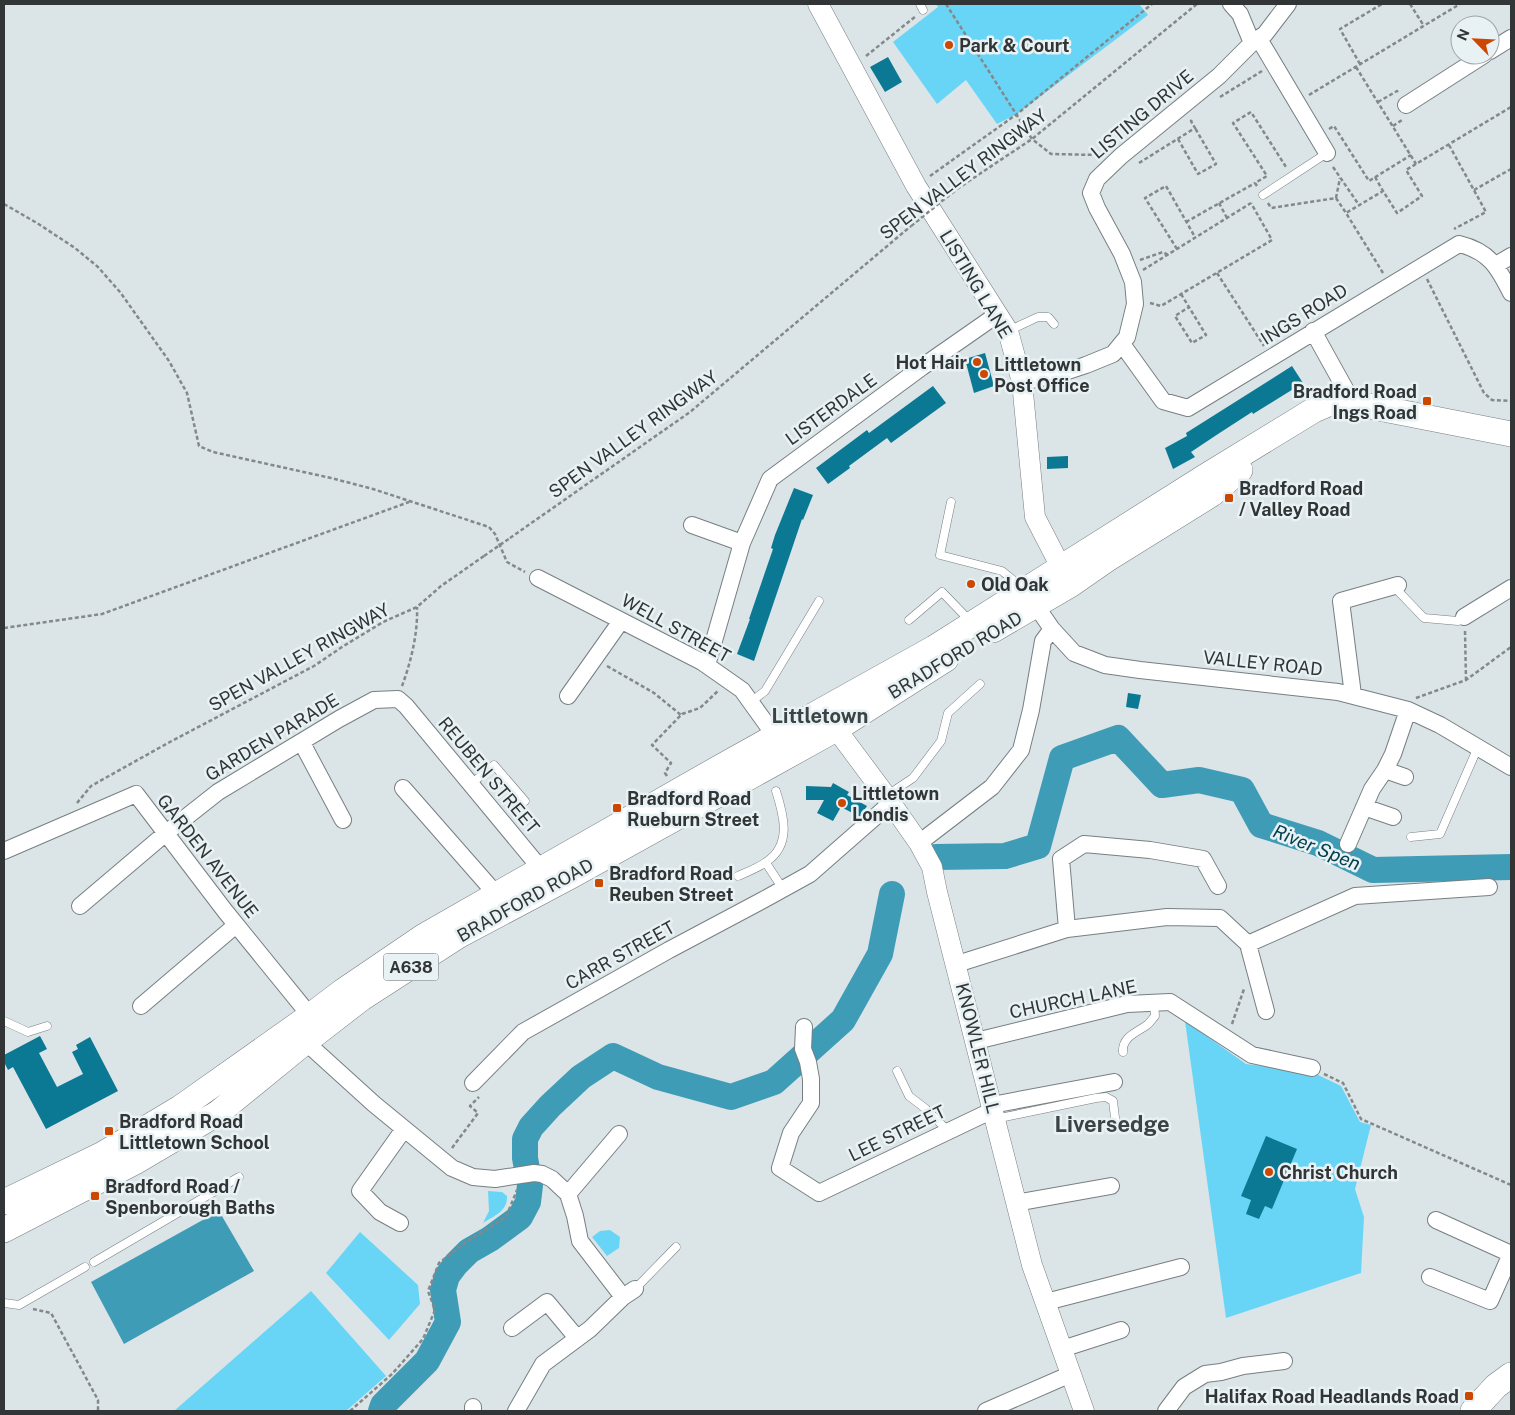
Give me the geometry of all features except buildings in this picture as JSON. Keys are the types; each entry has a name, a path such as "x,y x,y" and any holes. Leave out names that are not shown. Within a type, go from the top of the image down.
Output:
{"main road":[{"name":"BRADFORD ROAD","path":"4,1202 103,1154 307,1029 362,998 458,936 580,871 829,720 974,642 1031,598 1066,577 1106,560 1212,494 1314,410 1328,404 1353,403 1511,434"},
{"name":"BRADFORD ROAD","path":"4,1230 135,1162 218,1112 307,1029 343,991 424,936 775,736 829,720 934,648 973,624 1031,598"},
{"path":"1473,1411 1496,1386 1511,1375"}],"street":[{"name":"LISTING LANE","path":"818,4 916,186 1003,322 1022,382 1035,517 1066,577"},
{"path":"1231,4 1274,64 1318,137 1326,154"},
{"name":"LISTING DRIVE","path":"1122,344 1127,337 1135,304 1132,282 1122,254 1091,193 1097,179 1121,156 1219,76 1265,34 1288,4"},
{"path":"1500,45 1511,38"},
{"path":"1406,105 1468,65"},
{"path":"1459,244 1473,247 1496,265 1511,294"},
{"name":"INGS ROAD","path":"1122,344 1163,401 1188,408 1459,244"},
{"path":"1496,265 1511,256"},
{"name":"LISTERDALE","path":"707,665 742,543 770,479 922,367 1003,322"},
{"path":"1313,331 1353,403"},
{"path":"1022,382 1056,375 1086,365 1113,354 1122,344"},
{"path":"692,525 742,543"},
{"name":"WELL STREET","path":"538,578 707,665 742,690 775,736"},
{"path":"1353,695 1341,601 1399,588"},
{"path":"1461,619 1511,588"},
{"name":"VALLEY ROAD","path":"1031,598 1052,629 1074,653 1106,665 1353,695 1401,708 1440,725 1511,767"},
{"path":"568,696 621,621"},
{"path":"919,843 992,787 1021,750 1031,710 1043,641 1052,629"},
{"name":"GARDEN PARADE","path":"80,906 166,833 218,792 374,700 402,702"},
{"name":"REUBEN STREET","path":"402,702 541,869"},
{"path":"1348,844 1372,788 1385,770 1393,754 1401,708"},
{"name":"KNOWLER HILL","path":"829,720 889,800 919,843 932,867 1032,1265 1084,1411"},
{"path":"302,743 343,820"},
{"path":"1385,770 1405,777"},
{"path":"403,788 496,894"},
{"name":"GARDEN AVENUE","path":"4,851 136,794 236,925 307,1029 374,1104 452,1168 473,1177 495,1179 524,1174"},
{"name":"CARR STREET","path":"478,1088 523,1032 810,874 889,800"},
{"path":"1364,807 1393,817"},
{"path":"1067,929 1061,859 1084,844 1150,850 1203,859 1218,886"},
{"path":"1248,944 1355,896 1489,888"},
{"path":"957,964 1067,929 1167,917 1220,918 1248,944 1266,1010"},
{"path":"140,1006 236,925"},
{"name":"CHURCH LANE","path":"976,1040 1127,1004 1170,1002 1252,1055 1312,1068"},
{"name":"LEE STREET","path":"804,1027 805,1056 811,1080 811,1104 791,1133 780,1168 819,1193 993,1111 1114,1082"},
{"path":"400,1224 380,1212 360,1191 404,1129"},
{"path":"568,1194 619,1134"},
{"path":"516,1411 543,1364 590,1329 629,1293 580,1241 568,1194 552,1179 542,1174 524,1174"},
{"path":"1016,1203 1111,1186"},
{"path":"1430,1277 1490,1301 1511,1254 1436,1220"},
{"path":"1046,1302 1181,1268"},
{"path":"512,1328 547,1302 577,1338"},
{"path":"1062,1348 1121,1330"},
{"path":"1166,1411 1184,1387 1205,1374 1243,1366 1284,1361"},
{"path":"986,1411 1071,1374"}],"lane":[{"path":"1263,195 1326,154"},
{"path":"1003,322 1048,317 1054,324"},
{"path":"951,502 940,555 1002,571 1031,598"},
{"path":"1399,588 1424,618 1461,619"},
{"path":"908,620 942,592 973,624"},
{"path":"751,702 765,691 819,601"},
{"path":"889,800 913,778 941,741 948,713 980,684"},
{"path":"1411,838 1440,834 1478,747"},
{"path":"471,784 494,765 525,801"},
{"path":"738,876 766,863 778,851 783,842 782,810 776,791"},
{"path":"766,863 783,889"},
{"path":"1123,1052 1126,1040 1149,1024 1155,1016 1154,1003"},
{"path":"4,1021 28,1032 47,1026"},
{"path":"897,1071 909,1096 926,1109 948,1131"},
{"path":"993,1111 1106,1097 1113,1101 1116,1126"},
{"path":"94,1262 239,1177"},
{"path":"629,1293 676,1246"},
{"path":"4,1303 19,1305 85,1267"}],"path":[{"path":"946,4 1032,139 1051,154 1121,156"},
{"path":"916,186 1017,114 1152,4"},
{"name":"SPEN VALLEY RINGWAY","path":"91,786 168,742 314,666 383,622 417,607 441,586 690,412 911,226 957,189 1032,139 1197,4"},
{"path":"1360,64 1340,29 1382,4"},
{"path":"1410,4 1424,26"},
{"path":"1297,102 1460,4"},
{"path":"852,67 922,7"},
{"path":"1217,98 1274,64"},
{"path":"1356,67 1416,164"},
{"path":"1378,102 1396,91"},
{"path":"1375,177 1397,212 1422,196 1406,170 1511,107"},
{"path":"1186,222 1267,176 1233,123 1251,112 1291,176"},
{"path":"1178,139 1198,174 1216,164 1191,121 1194,114"},
{"path":"1318,137 1334,126 1369,181 1411,155"},
{"path":"1138,163 1195,128"},
{"path":"1449,144 1486,212 1451,231 1459,244"},
{"path":"1326,154 1359,205"},
{"path":"1474,190 1511,168"},
{"path":"1340,177 1336,198 1391,285"},
{"path":"1255,183 1271,208 1336,198"},
{"path":"1177,249 1145,198 1166,186 1195,238"},
{"path":"1346,213 1383,191"},
{"path":"1128,271 1146,269 1263,195"},
{"path":"1219,203 1227,218"},
{"path":"1134,299 1161,306 1272,240 1251,203"},
{"path":"4,204 75,248 98,267 120,292 169,361 187,393 198,446 214,452 373,489 489,527 495,534 507,562 538,578"},
{"path":"1128,271 1163,252 1168,255"},
{"path":"1420,267 1484,393 1492,400 1511,401"},
{"path":"1216,273 1272,358"},
{"path":"1181,294 1189,307 1206,335 1192,342 1175,316 1189,307"},
{"path":"4,628 102,614 410,502"},
{"path":"402,702 418,619 417,607"},
{"path":"1461,619 1466,680"},
{"path":"1401,708 1466,680 1511,647"},
{"path":"595,658 654,694 681,715"},
{"path":"676,792 665,773 671,763 652,745 681,715 700,708 730,681"},
{"path":"1227,1040 1253,964"},
{"path":"1312,1068 1343,1083 1361,1119 1511,1184"},
{"path":"441,1160 478,1113 470,1106 478,1088"},
{"path":"350,1411 392,1374 424,1339 436,1310 428,1291 439,1263 466,1242 506,1217 524,1174"},
{"path":"19,1305 51,1313 98,1400 98,1411"}],"shaded area":[{"path":"936,4 1139,4 1148,15 1017,114 997,124 966,80 937,104 893,42 938,7"},
{"path":"1185,1021 1246,1064 1312,1072 1341,1086 1360,1122 1371,1125 1355,1189 1364,1217 1361,1273 1226,1318"},
{"path":"488,1191 502,1192 507,1196 507,1201 503,1209 483,1223 489,1211"},
{"path":"219,1211 254,1271 124,1344 91,1282"},
{"path":"610,1230 620,1237 619,1248 607,1256 592,1237 600,1231"},
{"path":"360,1232 418,1285 420,1304 389,1340 326,1273"},
{"path":"311,1291 386,1376 346,1411 174,1411"}],"waterway":[{"name":"River Spen","path":"936,857 1005,856 1038,846 1062,758 1118,738 1162,785 1199,780 1242,790 1261,825 1318,843 1373,870 1511,867"},
{"name":"River Spen","path":"381,1411 383,1405 427,1361 448,1322 443,1290 447,1276 469,1251 490,1239 520,1217 528,1202 530,1185 525,1158 525,1139 531,1127 550,1106 581,1077 613,1056 658,1077 731,1097 774,1082 843,1020 880,954 892,894"}],"place":[{"name":"Park & Court","path":"949,45"},
{"name":"Hot Hair","path":"977,362"},
{"name":"Littletown Post Office","path":"984,374"},
{"name":"Bradford Road Ings Road","path":"1427,401"},
{"name":"Bradford Road / Valley Road","path":"1229,498"},
{"name":"Old Oak","path":"971,584"},
{"name":"Littletown Londis","path":"842,803"},
{"name":"Bradford Road Rueburn Street","path":"617,808"},
{"name":"Bradford Road Reuben Street","path":"599,883"},
{"name":"Bradford Road Littletown School","path":"109,1131"},
{"name":"Christ Church","path":"1269,1172"},
{"name":"Bradford Road / Spenborough Baths","path":"95,1196"},
{"name":"Halifax Road Headlands Road","path":"1469,1396"}],"district":[{"name":"Littletown","path":"820,716"},
{"name":"Liversedge","path":"1112,1124"}]}
